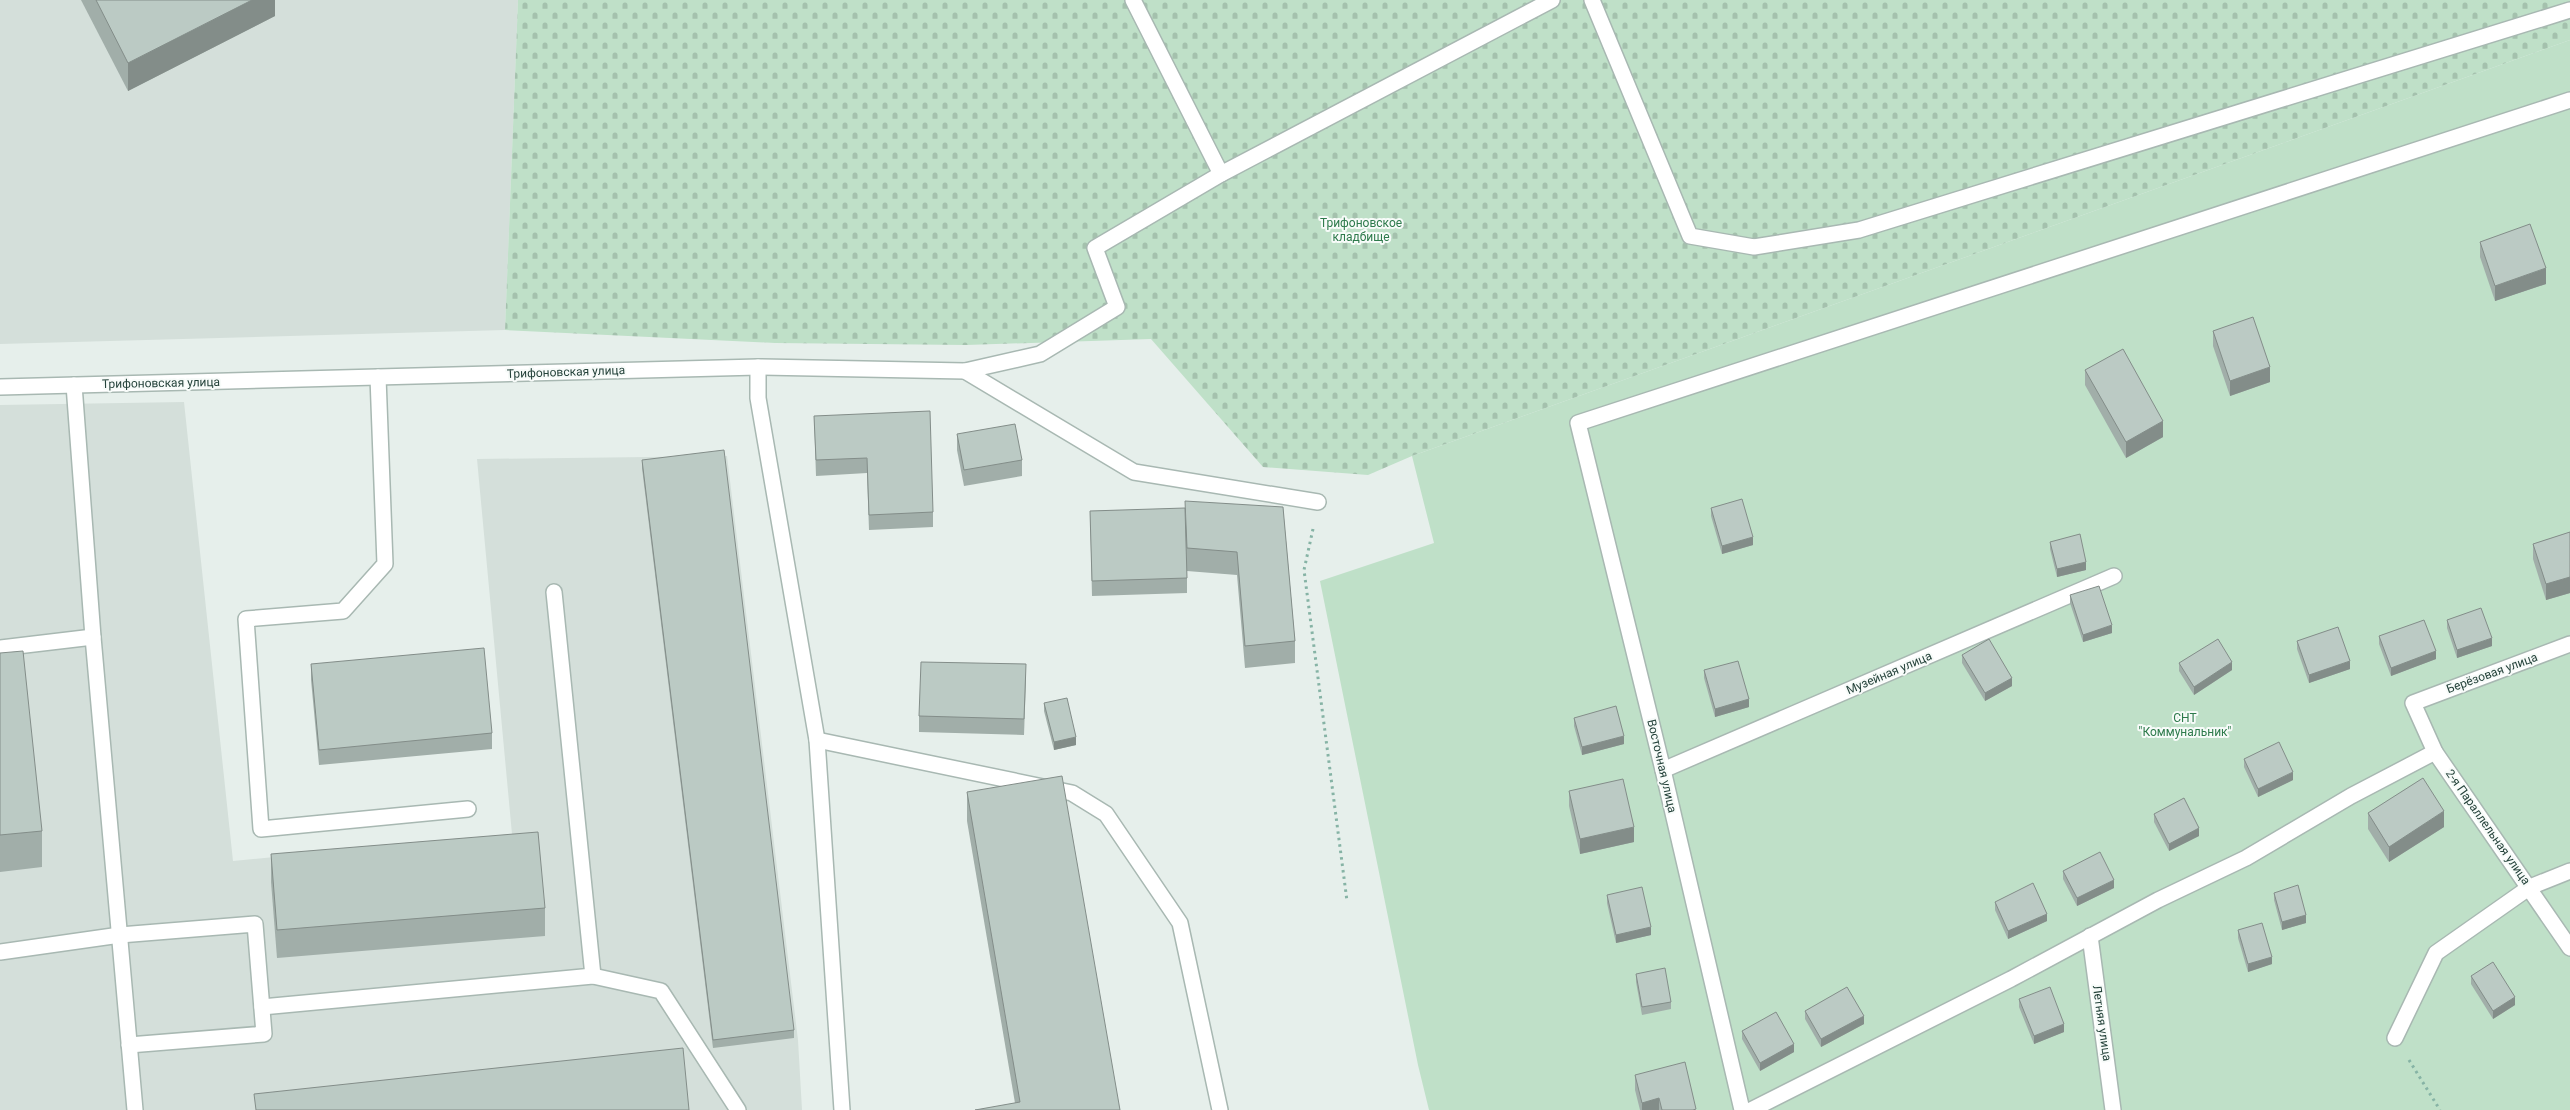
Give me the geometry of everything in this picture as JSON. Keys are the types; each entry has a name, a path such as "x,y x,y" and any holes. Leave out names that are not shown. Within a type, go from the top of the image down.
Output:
{"street":[{"path":"1133,0 1221,174 1552,0"},
{"path":"1592,0 1690,236 1754,247 1859,230 2570,10"},
{"name":"Восточная улица","path":"1742,1110 1663,770 1578,423 2570,100"},
{"name":"Трифоновская улица","path":"0,387 758,367 965,371 1040,354 1117,308 1095,248 1221,174"},
{"path":"758,367 758,398 817,740 842,1110"},
{"path":"965,371 1134,472 1318,502"},
{"path":"378,377 385,564 343,611 246,619 261,829 468,809"},
{"path":"74,385 93,637 135,1110"},
{"name":"Музейная улица","path":"1663,770 2114,576"},
{"path":"554,592 592,976"},
{"path":"0,648 93,637"},
{"name":"Берёзовая улица","path":"2413,703 2570,644"},
{"name":"2-я Параллельная улица","path":"2413,703 2435,752 2530,887 2570,948"},
{"path":"817,740 1072,793 1106,814 1180,923 1220,1110"},
{"path":"1751,1110 2246,858 2351,796 2435,752"},
{"path":"2395,1038 2436,953 2530,887 2570,871"},
{"path":"0,952 120,935 255,924 264,1034 130,1046"},
{"name":"Летняя улица","path":"2090,936 2113,1110"},
{"path":"262,1006 592,976 661,990 738,1110"}],"path":[{"path":"1318,502 1304,570 1347,901"},
{"path":"2395,1038 2440,1110"}],"shaded area":[{"path":"0,0 518,0 505,330 0,344"},
{"path":"184,402 233,861 512,834 477,459 727,456 798,1040 802,1110 0,1110 0,405"}],"green space":[{"name":"Трифоновское кладбище","path":"518,0 2570,0 2570,40 1412,456 1368,475 1263,467 1151,339 966,345 775,343 505,330"},
{"name":"СНТ \"Коммунальник\"","path":"2570,40 2570,1110 1429,1110 1418,1065 1320,581 1434,543 1412,456"}],"building":[{"path":"96,0 252,0 128,63"},
{"path":"2530,224 2546,268 2495,286 2480,242"},
{"path":"2253,317 2270,367 2230,381 2213,331"},
{"path":"2123,349 2163,421 2126,442 2085,370"},
{"path":"930,411 933,512 869,515 867,458 816,460 814,416"},
{"path":"1015,424 1022,460 964,470 957,434"},
{"path":"724,450 794,1030 713,1040 642,460"},
{"path":"1742,499 1753,537 1722,546 1711,508"},
{"path":"1185,501 1283,507 1295,641 1245,646 1237,552 1187,548"},
{"path":"1185,508 1187,578 1092,581 1090,511"},
{"path":"2570,532 2570,577 2546,584 2533,544"},
{"path":"2080,534 2086,562 2057,569 2050,542"},
{"path":"2099,586 2112,625 2083,635 2070,595"},
{"path":"2481,608 2492,638 2457,650 2447,620"},
{"path":"2424,620 2436,651 2391,668 2379,636"},
{"path":"2338,627 2350,661 2309,675 2297,641"},
{"path":"1989,639 2012,678 1985,693 1962,655"},
{"path":"2218,639 2232,662 2194,687 2179,663"},
{"path":"484,648 492,733 319,750 311,664"},
{"path":"23,651 42,831 0,835 0,653"},
{"path":"1738,661 1749,699 1715,709 1704,670"},
{"path":"921,662 1026,664 1024,719 919,716"},
{"path":"1067,698 1076,737 1054,742 1044,703"},
{"path":"1616,706 1624,736 1582,747 1574,718"},
{"path":"2279,742 2293,772 2258,789 2244,759"},
{"path":"1062,776 1120,1110 975,1110 1020,1102 967,792"},
{"path":"2423,778 2444,811 2389,847 2368,813"},
{"path":"1623,779 1634,827 1580,839 1569,791"},
{"path":"2184,798 2199,828 2169,844 2154,814"},
{"path":"538,832 545,908 277,930 271,854"},
{"path":"2100,852 2114,880 2077,898 2063,871"},
{"path":"2033,883 2047,914 2008,931 1995,902"},
{"path":"2298,885 2306,915 2282,922 2274,893"},
{"path":"1642,887 1651,927 1616,935 1607,895"},
{"path":"2262,923 2272,957 2248,964 2238,930"},
{"path":"2493,962 2515,997 2493,1011 2471,976"},
{"path":"1665,968 1671,1002 1642,1007 1636,974"},
{"path":"1847,987 1864,1016 1821,1039 1805,1011"},
{"path":"2050,987 2064,1024 2034,1036 2019,999"},
{"path":"1776,1012 1794,1044 1760,1063 1742,1031"},
{"path":"683,1048 689,1110 256,1110 254,1094"},
{"path":"1685,1062 1696,1109 1662,1110 1659,1098 1642,1103 1635,1075"}]}
